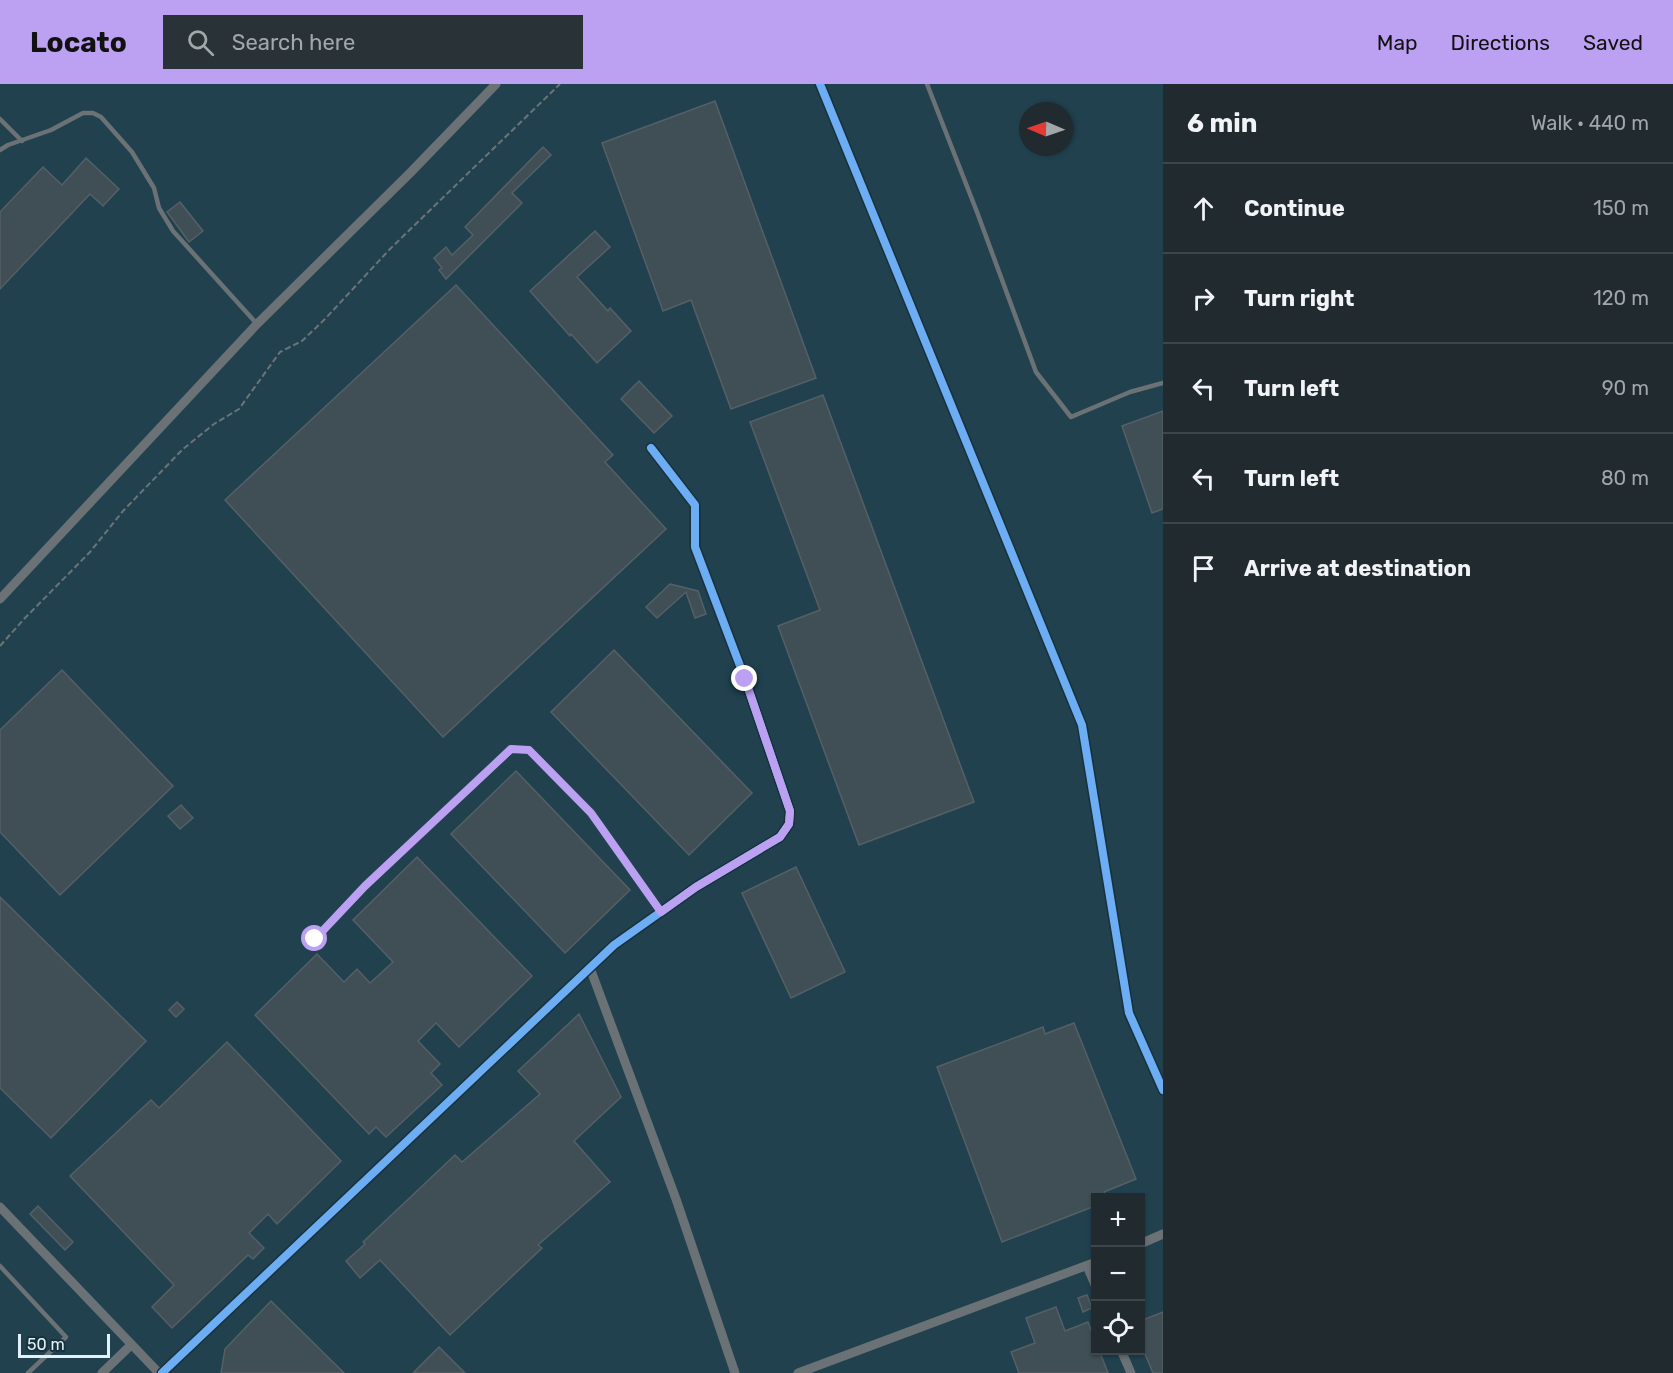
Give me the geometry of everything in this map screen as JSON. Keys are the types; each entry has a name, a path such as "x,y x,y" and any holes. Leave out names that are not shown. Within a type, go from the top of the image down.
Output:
{"street":[{"path":"0,599 257,324 410,173 496,84"},
{"path":"820,84 1082,725 1129,1012 1163,1090"},
{"path":"0,1207 160,1373 614,945 696,887 780,837 789,824 790,811 745,679 695,547 695,505 651,448"},
{"path":"590,968 676,1200 735,1373"},
{"path":"1145,1242 1163,1234"},
{"path":"798,1373 1091,1264"},
{"path":"102,1373 131,1345"},
{"path":"1123,1355 1131,1373"}],"lane":[{"path":"927,84 1036,372 1071,417 1130,392 1163,383"},
{"path":"0,150 51,130 83,112 93,112 101,117 132,152 154,188 159,208 173,231 257,324"},
{"path":"0,120 22,141"},
{"path":"315,939 365,886 511,749 529,750 591,813 661,912"},
{"path":"0,1266 66,1337 28,1373"}],"path":[{"path":"0,646 90,552 123,511 183,449 213,424 239,409 280,352 302,341 318,326 390,249 560,84"}],"shaded area":[{"path":"0,84 1163,84 1163,1373 0,1373"}],"building":[{"path":"715,101 816,378 731,409 691,300 663,311 602,143"},
{"path":"543,147 551,155 512,193 522,203 446,279 439,270 442,268 434,258 446,247 452,255 473,235 465,227"},
{"path":"86,158 119,189 103,206 90,194 0,289 0,212 43,167 62,185"},
{"path":"180,202 203,231 189,242 167,212"},
{"path":"595,231 610,247 577,277 608,311 610,308 631,331 597,363 530,291"},
{"path":"456,285 613,455 605,462 666,529 443,737 225,500"},
{"path":"639,381 672,416 654,433 621,399"},
{"path":"823,395 974,802 859,845 778,626 820,610 750,422"},
{"path":"1163,411 1163,509 1152,513 1122,426"},
{"path":"670,584 698,591 706,614 695,618 686,592 657,618 646,607"},
{"path":"614,650 752,793 689,855 551,712"},
{"path":"62,670 173,786 60,895 0,832 0,730"},
{"path":"516,771 630,890 565,953 451,834"},
{"path":"181,805 193,818 180,829 168,816"},
{"path":"417,857 532,976 459,1047 436,1023 418,1041 440,1064 431,1073 442,1085 386,1137 376,1127 369,1134 255,1015 317,954 344,982 357,969 370,983 393,962 353,920"},
{"path":"796,867 845,972 791,998 742,893"},
{"path":"0,897 146,1041 51,1138 0,1088"},
{"path":"177,1002 184,1009 176,1017 169,1010"},
{"path":"579,1014 621,1097 574,1141 610,1182 538,1245 542,1248 450,1335 380,1260 360,1278 346,1261 455,1155 462,1162 540,1094 518,1071"},
{"path":"1074,1023 1136,1179 1104,1193 1091,1193 1091,1208 1002,1242 937,1067 1043,1027 1045,1034"},
{"path":"227,1042 341,1161 277,1224 268,1214 249,1233 264,1248 253,1259 248,1255 172,1328 152,1307 174,1285 70,1176 151,1100 159,1108"},
{"path":"38,1206 73,1242 65,1250 30,1214"},
{"path":"1087,1295 1091,1308 1083,1312 1078,1298"},
{"path":"271,1301 344,1373 221,1373 225,1349"},
{"path":"1056,1307 1065,1331 1088,1322 1091,1330 1091,1355 1101,1355 1108,1373 1019,1373 1011,1352 1035,1343 1026,1318"},
{"path":"1163,1312 1163,1373 1153,1373 1145,1354 1145,1319"},
{"path":"439,1347 465,1373 413,1373"}],"cycle path":[{"path":"820,84 1082,725 1129,1013 1163,1090"},
{"path":"162,1373 614,945 696,887 780,837 789,824 790,811 745,679 695,547 695,505 651,448"}],"route":[{"path":"315,939 365,886 511,749 520,748 529,750 540,760 591,813 661,912 696,887 780,837 789,824 790,811 745,679"}]}
